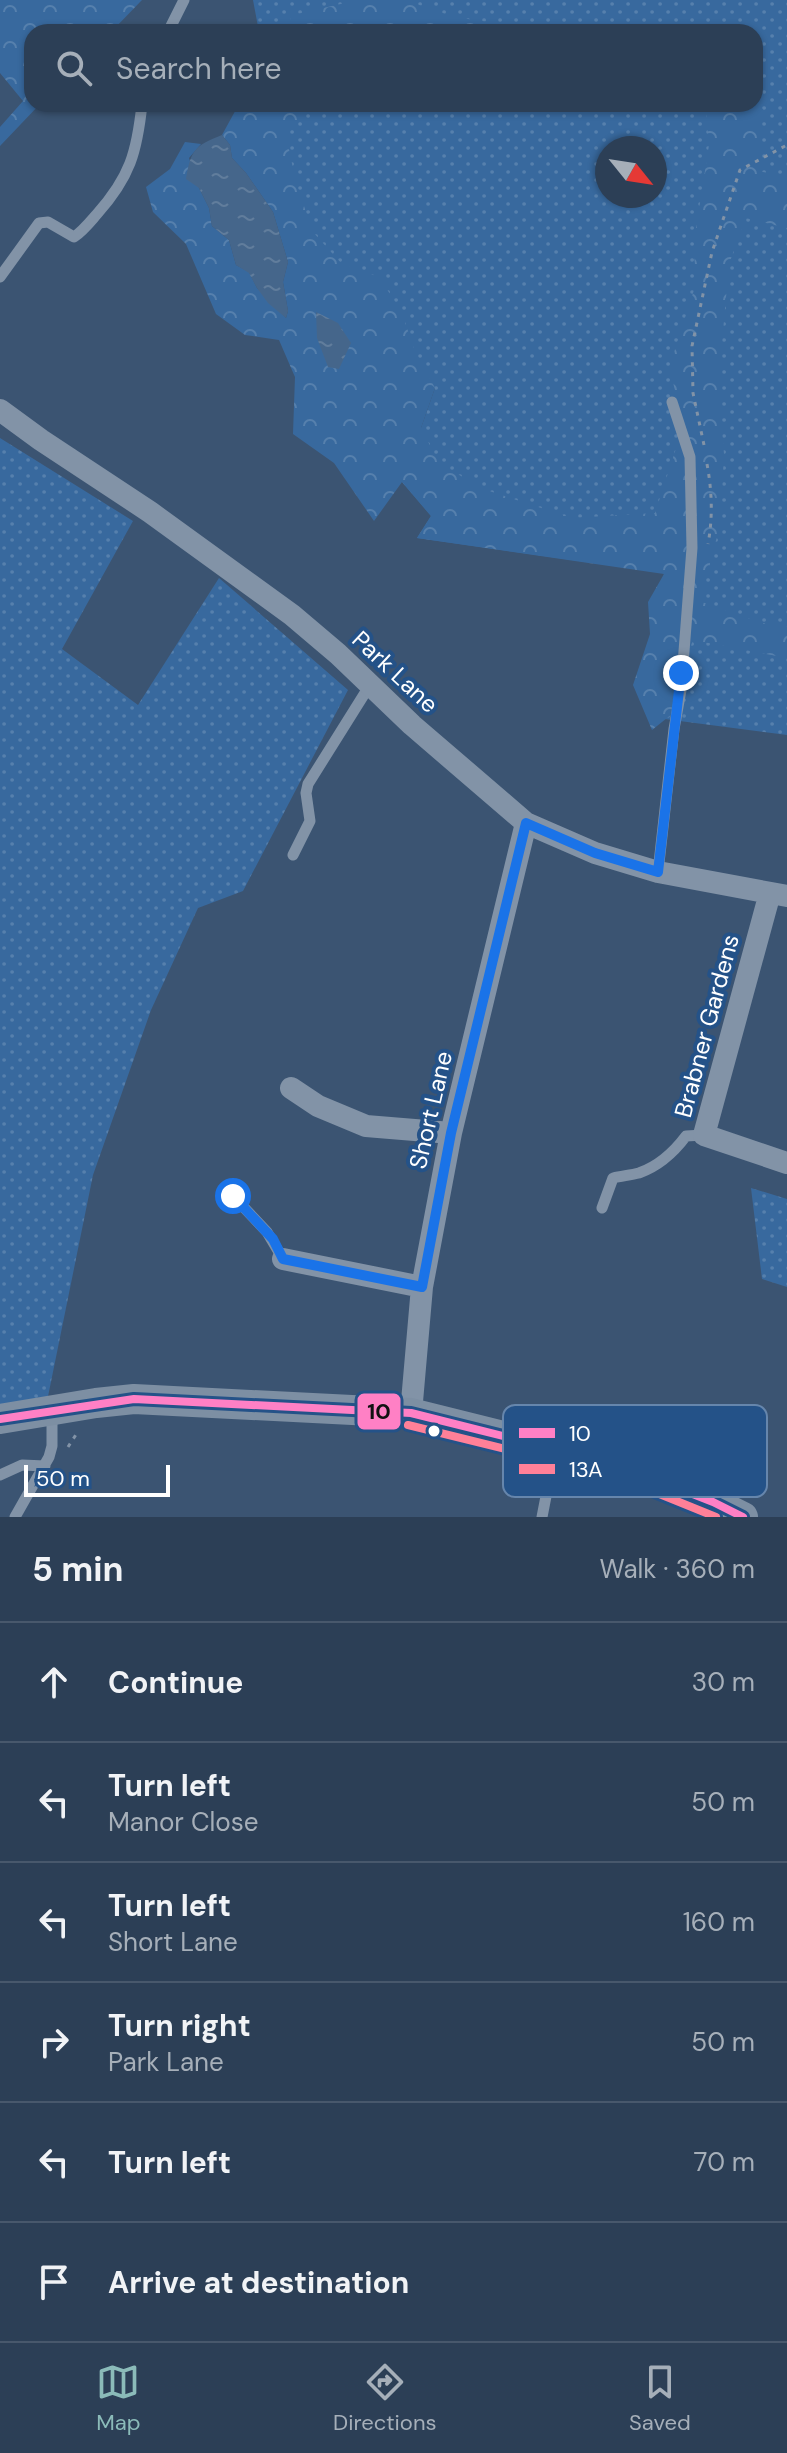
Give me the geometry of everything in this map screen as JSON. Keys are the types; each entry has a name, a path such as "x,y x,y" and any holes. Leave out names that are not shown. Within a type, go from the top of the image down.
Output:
{"street":[{"name":"Park Lane","path":"0,410 230,568 292,615 412,725 526,823 595,853 658,872 779,894"},
{"name":"Short Lane","path":"411,1413 422,1287 451,1133 526,823"},
{"name":"Brabner Gardens","path":"779,894 704,1135 787,1163"},
{"path":"291,1088 318,1106 366,1126 451,1133"},
{"path":"283,1259 422,1287"},
{"path":"0,1419 134,1399 411,1413 503,1436"},
{"path":"700,1497 743,1517"}],"lane":[{"path":"172,24 184,0"},
{"path":"0,277 39,223 48,222 74,237 102,208 132,163 141,112"},
{"path":"658,872 681,690 692,548 690,457 672,402"},
{"path":"293,855 310,821 306,793 308,784 370,685"},
{"path":"602,1208 613,1178 640,1172 665,1159 686,1136 704,1135"},
{"path":"233,1196 273,1239 283,1259"},
{"path":"15,1517 45,1466 52,1446 52,1410"},
{"path":"0,1475 22,1465 45,1466"},
{"path":"542,1517 546,1497"}],"path":[{"path":"708,548 712,522 710,483 693,393 692,346 712,252 740,170 787,145"}],"green space":[{"path":"0,0 142,0 119,24 24,24 24,112 32,112 0,146 0,127 23,101 0,73"},
{"path":"253,0 787,0 787,735 649,717 664,573 417,538 431,516 402,482 435,388 316,267 274,112 763,112 763,24 258,24"},
{"path":"358,0 405,0 454,17 498,24 287,24 293,15"},
{"path":"235,112 307,112 286,135 296,183 313,232 341,263 379,277 401,311 415,351 435,388 421,428 439,463 483,489 572,518 655,513 682,430 670,365 694,290 695,235 709,145 706,112 763,112 758,171 787,177 787,228 746,218 729,264 718,387 724,454 720,526 699,601 762,623 787,627 787,658 693,640 681,673 677,710 652,730 633,685 650,634 648,602 664,574 417,538 431,516 402,482 374,521 334,463 293,434 295,377 279,340 245,335 216,314 186,244 153,212 146,187 170,169 185,142 201,144 189,158 209,208 212,226 229,240 236,265 249,272 257,288 286,318 288,311 283,282 288,262 273,212 232,158 230,145 222,135"},
{"path":"0,438 133,521 62,649 138,705 219,578 348,690 243,891 198,908 151,1010 93,1175 42,1426 0,1431"},
{"path":"751,1188 787,1199 787,1287 762,1279"}],"water":[{"path":"222,135 230,145 232,158 273,212 288,262 283,282 288,311 286,318 268,303 249,273 236,265 229,240 212,226 209,208 199,188 186,179 196,150"},
{"path":"316,312 338,323 351,343 339,369 328,367 317,338"}],"transit line":[{"name":"10","path":"0,1419 134,1399 411,1413 503,1436"},
{"name":"13A","path":"408,1425 503,1448"},
{"name":"13A","path":"667,1497 716,1517"},
{"name":"10","path":"700,1497 743,1517"}],"route":[{"path":"233,1196 273,1239 283,1259 422,1287 451,1133 526,823 595,853 658,872 681,673"}]}
